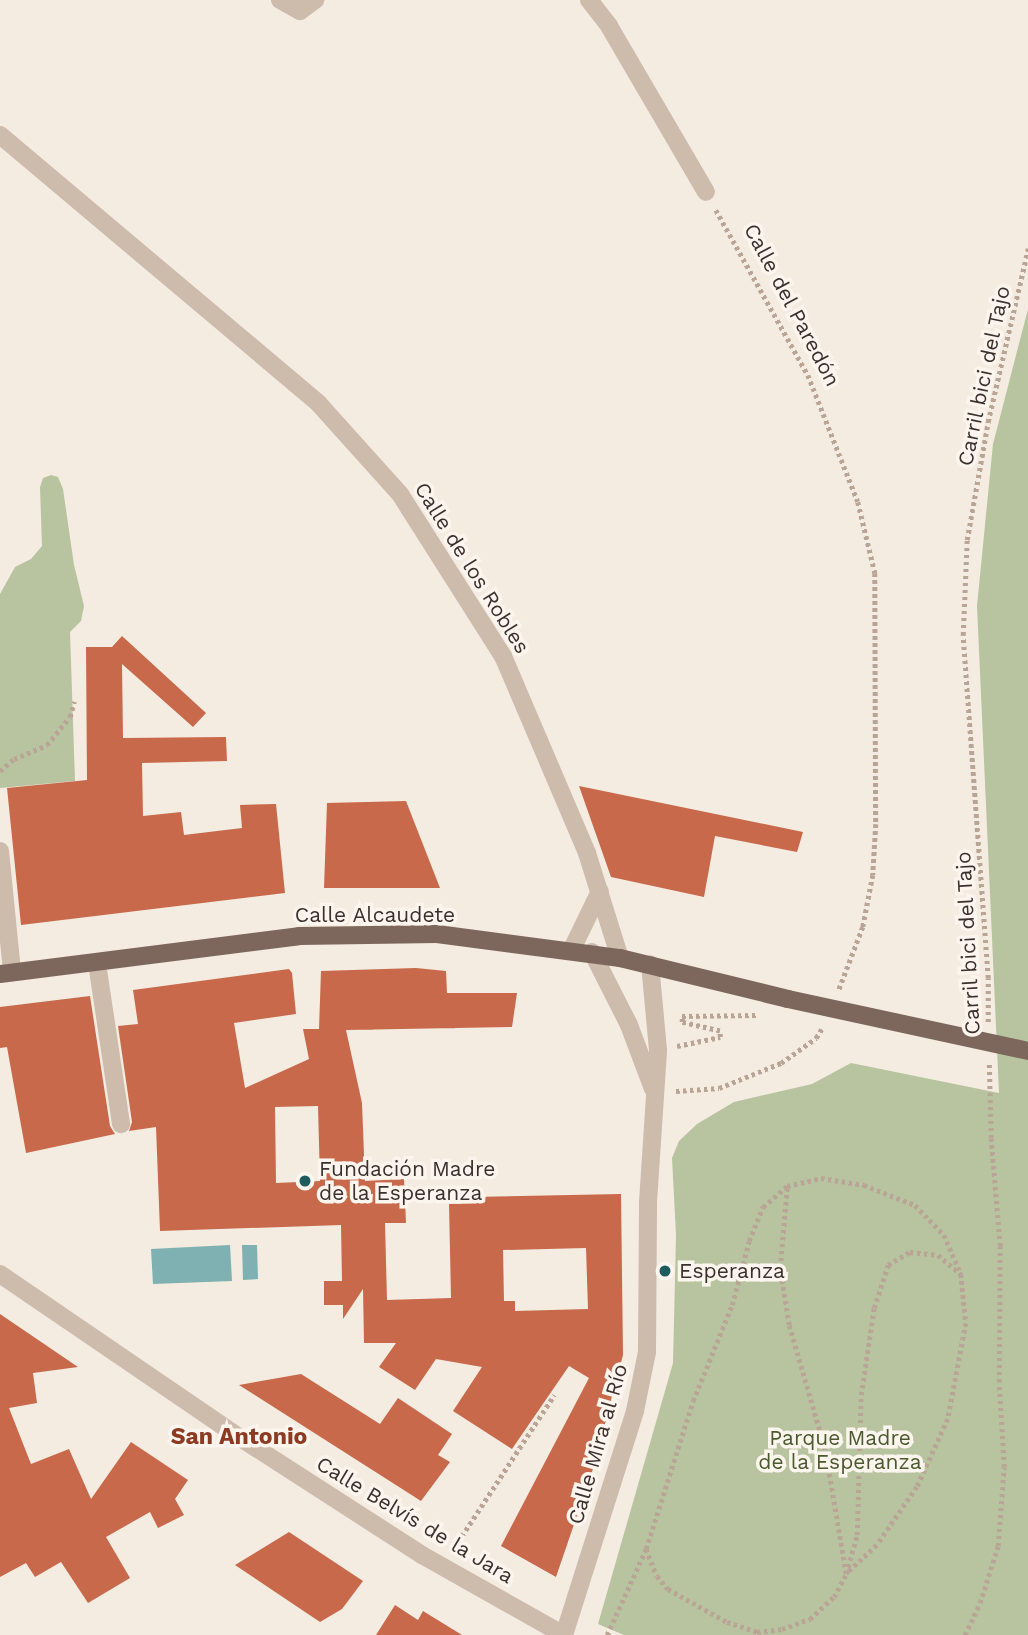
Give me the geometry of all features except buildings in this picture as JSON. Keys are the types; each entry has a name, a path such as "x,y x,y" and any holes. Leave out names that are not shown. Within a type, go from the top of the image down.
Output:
{"main road":[{"name":"Calle Alcaudete","path":"6,973 299,936 438,934 592,952 1028,1052"}],"street":[{"path":"281,0 300,11 315,0"},
{"path":"589,0 609,26 706,192"},
{"name":"Calle de los Robles","path":"0,135 319,404 400,494 503,656 547,756 600,891 620,958"},
{"path":"0,850 6,973"},
{"path":"572,949 600,891"},
{"path":"592,952 629,1025 654,1092"},
{"path":"97,963 121,1124"},
{"name":"Calle Mira al Río","path":"565,1635 635,1411 647,1352 648,1202 658,1050 650,964"},
{"name":"Calle Belvís de la Jara","path":"0,1274 228,1429 442,1567 565,1635"}],"path":[{"name":"Calle del Paredón","path":"706,192 808,375 858,502 875,573 876,796 873,875 863,927 838,991"},
{"name":"Carril bici del Tajo","path":"988,1029 988,978 963,635 967,540 988,422 1028,249"},
{"path":"0,771 14,759 47,745 70,717 74,702"},
{"path":"686,1044 720,1037 720,1031 682,1022 682,1016 761,1016"},
{"path":"654,1092 719,1088 781,1063 816,1038 826,1022"},
{"name":"Carril bici del Tajo","path":"965,1635 980,1603 998,1546 1004,1467 999,1382 1000,1246 991,1139 989,1054"},
{"path":"607,1635 646,1549 688,1413 732,1305 749,1241 764,1207 787,1186 821,1178 864,1185 915,1205 944,1235 961,1274 966,1323 948,1419 917,1487 877,1545 846,1574"},
{"path":"787,1186 780,1268 789,1325 825,1450 846,1574"},
{"path":"646,1549 657,1576 668,1589 727,1622 757,1632 782,1629 810,1619 834,1597 846,1574 857,1535 860,1506 861,1395 874,1308 888,1265 910,1252 938,1255 961,1274"},
{"path":"442,1567 554,1395"}],"green space":[{"name":"Parque Madre de la Esperanza","path":"1028,309 1028,1635 624,1635 598,1624 673,1363 676,1235 672,1158 679,1141 697,1124 734,1102 812,1084 851,1063 999,1093 977,606 993,444"},
{"path":"51,475 58,477 63,489 74,565 84,606 81,621 70,632 75,781 0,788 0,594 15,567 31,559 42,546 40,487 43,478"}],"water":[{"path":"230,1245 232,1281 153,1284 151,1249"},
{"path":"242,1245 257,1245 258,1279 243,1280"}],"place":[{"name":"Fundación Madre de la Esperanza","path":"305,1181"},
{"name":"Esperanza","path":"665,1271"}],"district":[{"name":"San Antonio","path":"239,1437"}]}
